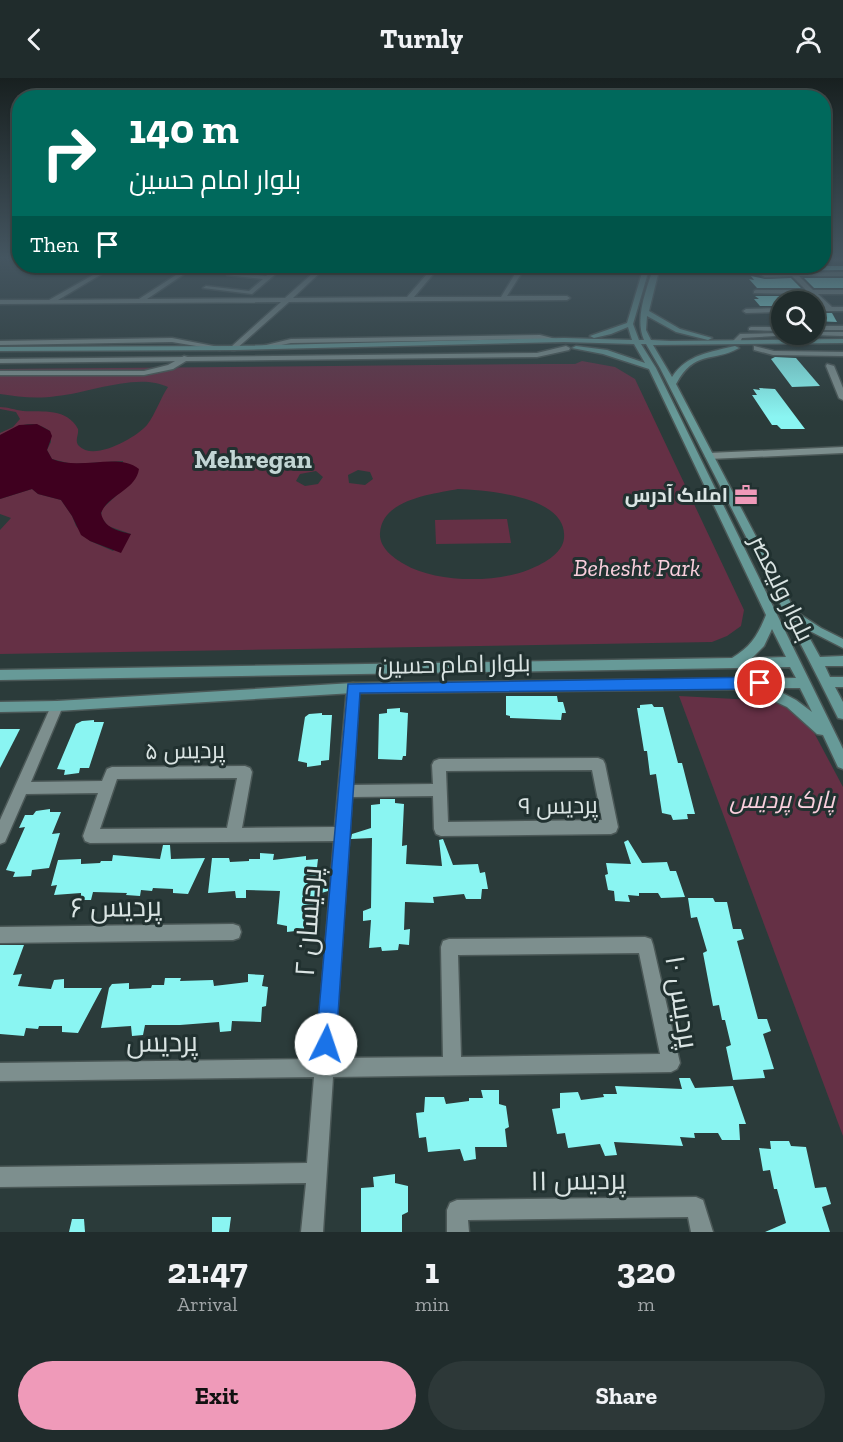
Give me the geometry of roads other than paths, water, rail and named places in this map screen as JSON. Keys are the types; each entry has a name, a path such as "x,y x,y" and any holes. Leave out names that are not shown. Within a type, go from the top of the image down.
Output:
{"main road":[{"path":"631,321 634,310"},
{"name":"بلوار ولیعصر","path":"646,310 643,345 672,384 843,714"},
{"path":"568,344 609,333 644,316 678,331 757,348 843,349"},
{"name":"بلوار ولیعصر","path":"631,321 802,682 843,763"},
{"path":"0,356 568,344 720,345 843,341"},
{"path":"0,349 568,344 612,354 652,368"},
{"path":"672,384 678,372 688,361 734,344"},
{"path":"789,611 817,631 843,644"},
{"path":"733,663 755,650 764,638 771,616"},
{"path":"816,662 843,661"},
{"name":"بلوار امام حسین","path":"0,675 793,662"},
{"path":"307,669 309,689"},
{"name":"بلوار امام حسین","path":"0,707 57,706 309,689 802,682"},
{"path":"826,682 843,682"},
{"path":"739,683 786,699 804,712 834,744"}],"street":[{"path":"235,348 276,310"},
{"path":"746,311 771,310"},
{"path":"825,328 843,328"},
{"path":"751,329 771,329"},
{"path":"825,334 843,334"},
{"path":"734,344 740,336 771,335"},
{"path":"262,347 291,340 540,337 568,344"},
{"path":"0,343 172,340 220,348"},
{"path":"0,361 537,355 568,344"},
{"path":"757,348 772,353 843,354"},
{"path":"0,373 144,373 170,367 187,358"},
{"path":"830,366 843,398"},
{"path":"709,456 843,450"},
{"name":"پردیسان ۲","path":"312,1232 353,688"},
{"path":"0,837 57,706"},
{"name":"پردیس ۹","path":"598,764 611,827 441,829 440,790 439,765 598,764"},
{"name":"پردیس ۵","path":"108,787 112,773 245,772 233,835"},
{"path":"22,788 108,787 90,836 342,834"},
{"path":"345,790 440,790"},
{"name":"پردیس ۶","path":"0,935 233,932"},
{"name":"پردیس ۱۰","path":"324,1067 452,1066 671,1063 645,945 449,947 452,1066"},
{"name":"پردیس","path":"0,1072 324,1067"},
{"path":"0,1177 316,1173"},
{"name":"پردیس ۱۱","path":"458,1232 457,1210 696,1207 702,1232"}],"place":[{"name":"املاک آدرس","path":"746,495"}],"district":[{"name":"Mehregan","path":"253,459"}],"park label":[{"name":"Behesht Park","path":"637,567"},
{"name":"پارک پردیس","path":"782,799"}]}
